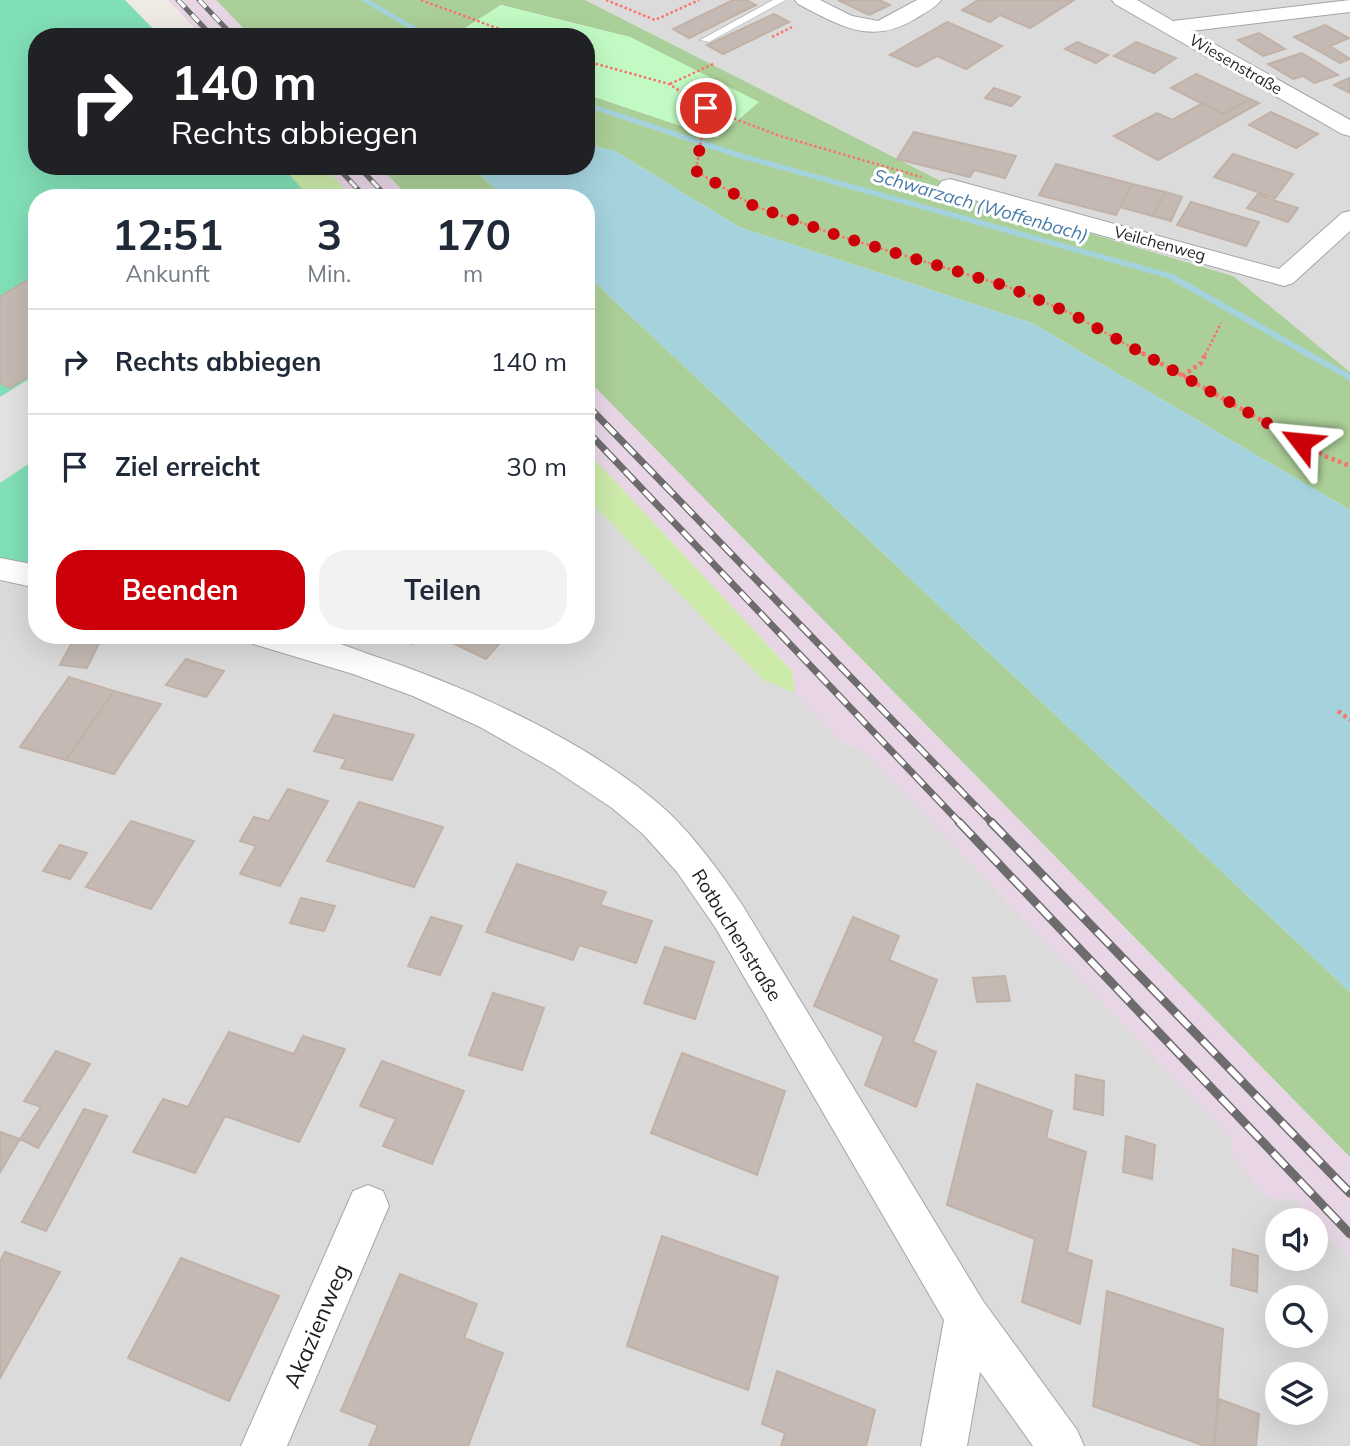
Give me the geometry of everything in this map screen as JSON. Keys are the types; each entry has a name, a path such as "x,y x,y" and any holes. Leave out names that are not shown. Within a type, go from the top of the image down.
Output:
{"street":[{"path":"805,0 847,20 878,26 887,25 931,0"},
{"name":"Wiesenstraße","path":"1122,0 1350,129"},
{"path":"1170,27 1350,6"},
{"name":"Veilchenweg","path":"950,186 1284,278 1350,218"},
{"path":"0,569 28,575"},
{"name":"Rotbuchenstraße","path":"292,644 393,676 445,696 600,780 644,813 705,879 967,1317 1061,1446"},
{"name":"Akazienweg","path":"264,1446 368,1206"},
{"path":"944,1446 967,1317"}],"lane":[{"path":"705,40 781,0"}],"path":[{"path":"421,0 497,28"},
{"path":"606,0 655,20 699,0"},
{"path":"595,63 669,84 706,108 780,136 950,186"},
{"path":"706,108 696,171 754,206 839,236 1006,286 1072,314 1325,456 1350,466"},
{"path":"1182,376 1201,363 1221,323"},
{"path":"1338,711 1350,720"}],"shaded area":[{"path":"168,0 216,0 243,28 194,28"},
{"path":"585,0 1350,0 1350,372 1233,276 978,200"},
{"path":"332,175 388,175 401,189 345,189"},
{"path":"28,380 28,464 0,483 0,397"},
{"path":"595,387 1350,1157 1350,1260 1328,1236 1328,1208 1303,1208 1296,1200 1269,1198 1234,1160 1232,1139 866,753 841,742 795,693 792,671 595,460"},
{"path":"595,506 763,680 795,693 841,742 866,753 1232,1139 1234,1160 1269,1198 1296,1200 1303,1208 1265,1208 1265,1271 1328,1271 1328,1236 1350,1260 1350,1446 0,1446 0,581 28,586 28,644 595,644"}],"green space":[{"path":"0,0 125,0 152,28 28,28 28,175 290,175 302,189 28,189 28,565 0,560"},
{"path":"216,0 585,0 978,200 1233,276 1350,372 1350,510 1032,323 739,227 615,151 595,146 595,97 717,138 758,102 630,37 501,5 465,28 243,28"},
{"path":"501,5 594,28 465,28"},
{"path":"595,28 630,37 759,102 717,138 595,97"},
{"path":"290,175 332,175 345,189 302,189"},
{"path":"388,175 481,175 495,189 401,189"},
{"path":"595,282 1350,992 1350,1157 595,387"},
{"path":"595,460 792,671 795,693 763,680 595,506"}],"water":[{"path":"595,146 615,151 739,227 1032,323 1350,510 1350,992 595,282 595,189 495,189 481,175 595,175"}],"building":[{"path":"733,0 746,0 756,5 689,38 673,29"},
{"path":"838,0 879,0 890,5 869,15"},
{"path":"978,0 1074,0 1030,28 1000,15 990,22 962,10"},
{"path":"774,14 789,22 723,54 707,45"},
{"path":"947,22 1002,46 966,69 937,56 917,67 890,55"},
{"path":"1325,25 1349,38 1330,46 1350,59 1340,63 1294,37"},
{"path":"1259,33 1285,49 1263,56 1238,40"},
{"path":"1077,42 1108,55 1096,63 1065,49"},
{"path":"1136,42 1176,58 1154,73 1114,56"},
{"path":"1302,53 1338,75 1314,83 1303,76 1293,79 1268,64"},
{"path":"1196,74 1250,99 1223,114 1171,88"},
{"path":"1349,78 1350,93 1334,85"},
{"path":"994,88 1020,97 1011,106 985,98"},
{"path":"1250,99 1259,103 1158,160 1114,136 1157,113 1172,120 1203,103 1223,114"},
{"path":"1271,112 1318,134 1296,148 1249,125"},
{"path":"914,132 1016,156 1005,178 974,170 970,177 897,159"},
{"path":"1233,154 1293,174 1275,198 1214,177"},
{"path":"1056,164 1132,184 1116,215 1039,195"},
{"path":"1132,184 1165,192 1153,216 1120,207"},
{"path":"1165,192 1182,197 1171,221 1153,216"},
{"path":"1258,194 1298,208 1288,222 1247,208"},
{"path":"1191,202 1259,222 1246,246 1177,225"},
{"path":"28,280 28,377 10,388 0,383 0,297"},
{"path":"71,644 99,644 87,668 60,665"},
{"path":"455,644 499,644 486,659"},
{"path":"186,659 224,671 206,697 166,685"},
{"path":"69,677 114,691 66,760 20,747"},
{"path":"114,691 161,704 114,774 66,760"},
{"path":"334,715 414,735 392,780 341,768 346,759 314,751"},
{"path":"288,789 328,801 280,886 240,874 256,846 240,841 254,817 269,821"},
{"path":"359,802 443,827 414,887 327,861"},
{"path":"131,821 194,841 151,909 86,887"},
{"path":"60,845 87,853 70,879 43,871"},
{"path":"517,864 606,892 600,905 652,921 636,963 579,945 573,960 486,932"},
{"path":"301,898 335,906 324,931 290,923"},
{"path":"431,917 462,926 440,975 408,966"},
{"path":"853,917 899,936 889,960 937,980 913,1042 936,1052 916,1107 865,1085 884,1036 814,1006"},
{"path":"665,947 714,962 695,1019 644,1003"},
{"path":"1005,976 1010,1001 977,1002 973,978"},
{"path":"493,993 544,1008 522,1070 469,1055"},
{"path":"229,1032 294,1054 303,1036 345,1049 299,1142 225,1116 195,1173 133,1152 163,1099 188,1107"},
{"path":"56,1051 90,1064 38,1148 20,1139 41,1107 24,1101"},
{"path":"682,1053 785,1091 757,1175 651,1133"},
{"path":"382,1061 464,1091 432,1164 383,1146 396,1119 360,1106"},
{"path":"1076,1075 1104,1081 1103,1115 1074,1109"},
{"path":"977,1084 1052,1111 1046,1138 1086,1152 1067,1252 1092,1261 1080,1324 1022,1302 1035,1239 947,1205"},
{"path":"84,1109 107,1116 46,1231 22,1222"},
{"path":"0,1132 20,1139 0,1172"},
{"path":"1126,1136 1155,1145 1152,1179 1123,1172"},
{"path":"662,1236 778,1277 748,1390 627,1346"},
{"path":"1233,1249 1258,1256 1257,1292 1231,1285"},
{"path":"5,1252 60,1272 0,1378 0,1261"},
{"path":"181,1258 279,1296 229,1401 128,1358"},
{"path":"400,1274 477,1304 464,1338 503,1353 468,1446 369,1446 378,1425 341,1411"},
{"path":"1107,1291 1223,1329 1214,1446 1205,1446 1093,1406"},
{"path":"777,1371 875,1410 866,1446 781,1446 785,1433 762,1424"},
{"path":"1219,1399 1259,1414 1256,1446 1214,1446"}],"waterway":[{"name":"Schwarzach (Woffenbach)","path":"364,0 414,28"},
{"name":"Schwarzach (Woffenbach)","path":"595,107 738,155 1170,276 1350,378"}],"railway":[{"path":"178,0 204,28"},
{"path":"199,0 225,28"},
{"path":"344,175 358,189"},
{"path":"366,175 380,189"},
{"path":"595,413 993,824"},
{"path":"595,439 961,824"},
{"path":"959,822 1350,1234"},
{"path":"991,822 1350,1193"}],"route":[{"path":"706,108 696,171 754,206 839,236 1006,286 1072,314 1301,442"}]}
